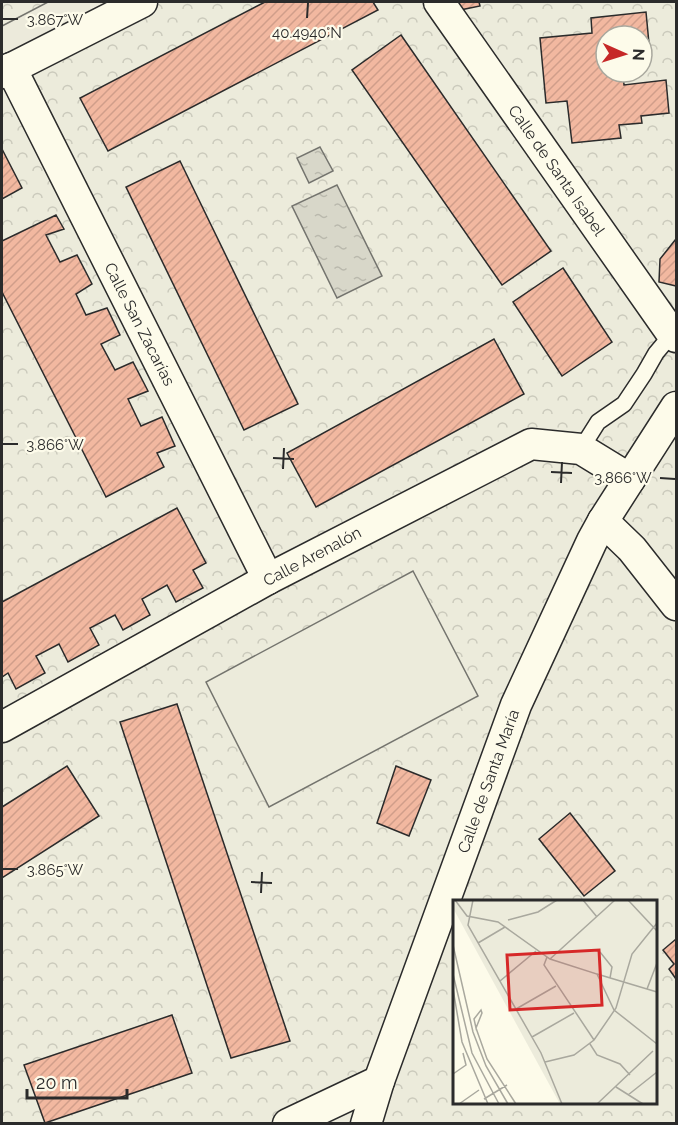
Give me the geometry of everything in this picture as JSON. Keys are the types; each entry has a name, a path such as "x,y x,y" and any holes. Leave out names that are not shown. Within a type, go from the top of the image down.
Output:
{"street":[{"path":"6,71 142,2"},
{"name":"Calle de Santa Isabel","path":"439,2 674,335"},
{"name":"Calle San Zacarías","path":"6,71 268,579"},
{"name":"Calle de Santa María","path":"366,1124 379,1081 516,705 592,541 676,407"},
{"name":"Calle Arenalón","path":"2,727 268,579 531,444 581,449 630,479"},
{"path":"603,521 632,549 676,605"},
{"path":"288,1124 379,1081"}],"lane":[{"path":"581,449 598,422 624,404 656,352 674,335"}],"green space":[{"path":"2,2 676,2 676,1123 2,1124"},
{"path":"413,571 478,696 269,807 206,682"}],"shaded area":[{"path":"48,2 115,2 2,59 2,26"}],"water":[{"path":"320,147 333,171 309,183 297,158"},
{"path":"337,185 382,276 337,298 292,206"}],"building":[{"path":"265,2 373,2 378,10 108,151 80,98"},
{"path":"445,2 479,2 480,6 460,10 459,3 446,6"},
{"path":"646,12 647,24 594,24 594,84 654,84 654,81 666,80 669,113 641,116 642,123 619,125 621,138 572,143 567,101 546,103 540,38 592,33 591,18"},
{"path":"401,35 551,251 502,285 352,70"},
{"path":"2,149 22,188 2,199"},
{"path":"180,161 298,404 244,430 126,187"},
{"path":"56,215 64,229 46,235 60,262 77,255 92,284 76,294 86,315 107,308 120,335 101,344 115,370 133,362 148,391 128,399 141,426 162,417 175,446 157,453 164,467 106,497 2,292 2,241"},
{"path":"676,239 676,286 659,282 660,259"},
{"path":"563,268 612,342 562,376 513,302"},
{"path":"494,339 524,394 316,507 287,453"},
{"path":"177,508 206,563 193,570 203,588 176,602 167,585 142,599 150,615 123,630 115,615 90,628 99,645 68,662 59,644 36,656 45,673 16,689 8,673 2,677 2,602"},
{"path":"177,704 290,1041 231,1058 120,722"},
{"path":"67,766 99,816 2,878 2,807"},
{"path":"396,766 431,780 409,836 377,823"},
{"path":"570,813 615,871 584,896 539,839"},
{"path":"676,939 676,979 669,969 674,964 663,950"},
{"path":"172,1015 192,1073 45,1123 24,1065"}]}
